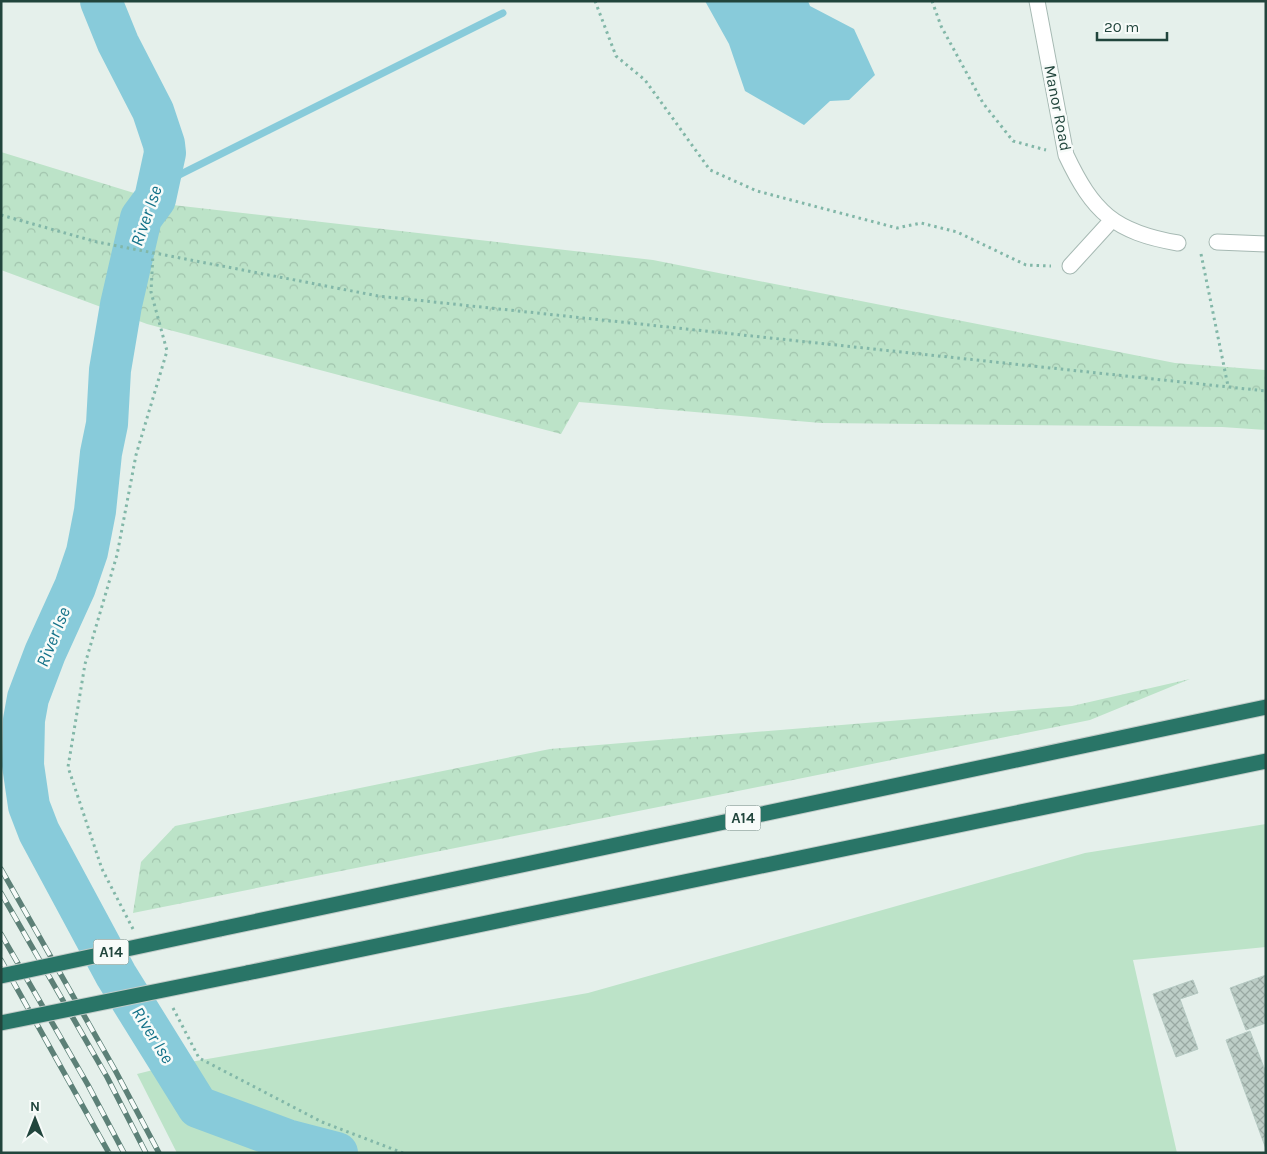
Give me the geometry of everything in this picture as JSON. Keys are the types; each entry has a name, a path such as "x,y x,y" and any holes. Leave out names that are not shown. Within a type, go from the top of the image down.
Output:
{"highway":[{"name":"A14","path":"1,976 1266,707"},
{"path":"1,1023 1266,761"}],"street":[{"name":"Manor Road","path":"1037,1 1066,155 1091,200 1111,221 1147,238 1178,243"},
{"path":"1070,266 1111,221"},
{"path":"1217,242 1266,244"}],"path":[{"path":"595,1 616,56 646,80 710,170 757,191 897,228 921,223 957,232 1026,265 1070,266"},
{"path":"932,1 941,26 983,103 1013,141 1066,155"},
{"path":"1,215 97,242 378,296 1266,391"},
{"path":"1201,253 1228,386"},
{"path":"137,938 102,869 68,767 85,664 117,555 136,454 167,351 151,292 153,254"},
{"path":"172,1006 199,1058 322,1122 403,1153"}],"green space":[{"path":"1,152 173,205 653,260 1175,363 1266,370 1266,430 1222,427 821,423 579,402 561,434 147,324 1,270"},
{"path":"1190,679 1090,720 133,913 141,862 175,826 550,749 1072,706"},
{"path":"1266,824 1266,947 1133,960 1177,1153 177,1153 137,1074 173,1065 588,993 1085,853"}],"water":[{"path":"705,1 808,1 810,6 854,29 875,75 849,100 830,101 804,125 745,91 729,44"}],"building":[{"path":"1266,975 1266,1023 1246,1030 1230,988"},
{"path":"1193,980 1198,993 1180,999 1198,1049 1176,1057 1153,994"},
{"path":"1250,1031 1266,1073 1266,1149 1226,1040"}],"waterway":[{"name":"River Ise","path":"101,1 118,43 153,111 164,144 165,153 155,199 141,218 121,305 110,370 107,424 101,453 95,511 87,552 75,587 45,653 28,698 24,720 23,765 29,806 39,832 116,975 198,1107 287,1140 337,1153"},
{"path":"159,185 503,13"}],"railway":[{"path":"1,869 115,1070 159,1153"},
{"path":"1,893 107,1077 146,1153"},
{"path":"1,934 88,1085 124,1153"},
{"path":"1,960 109,1153"}]}
